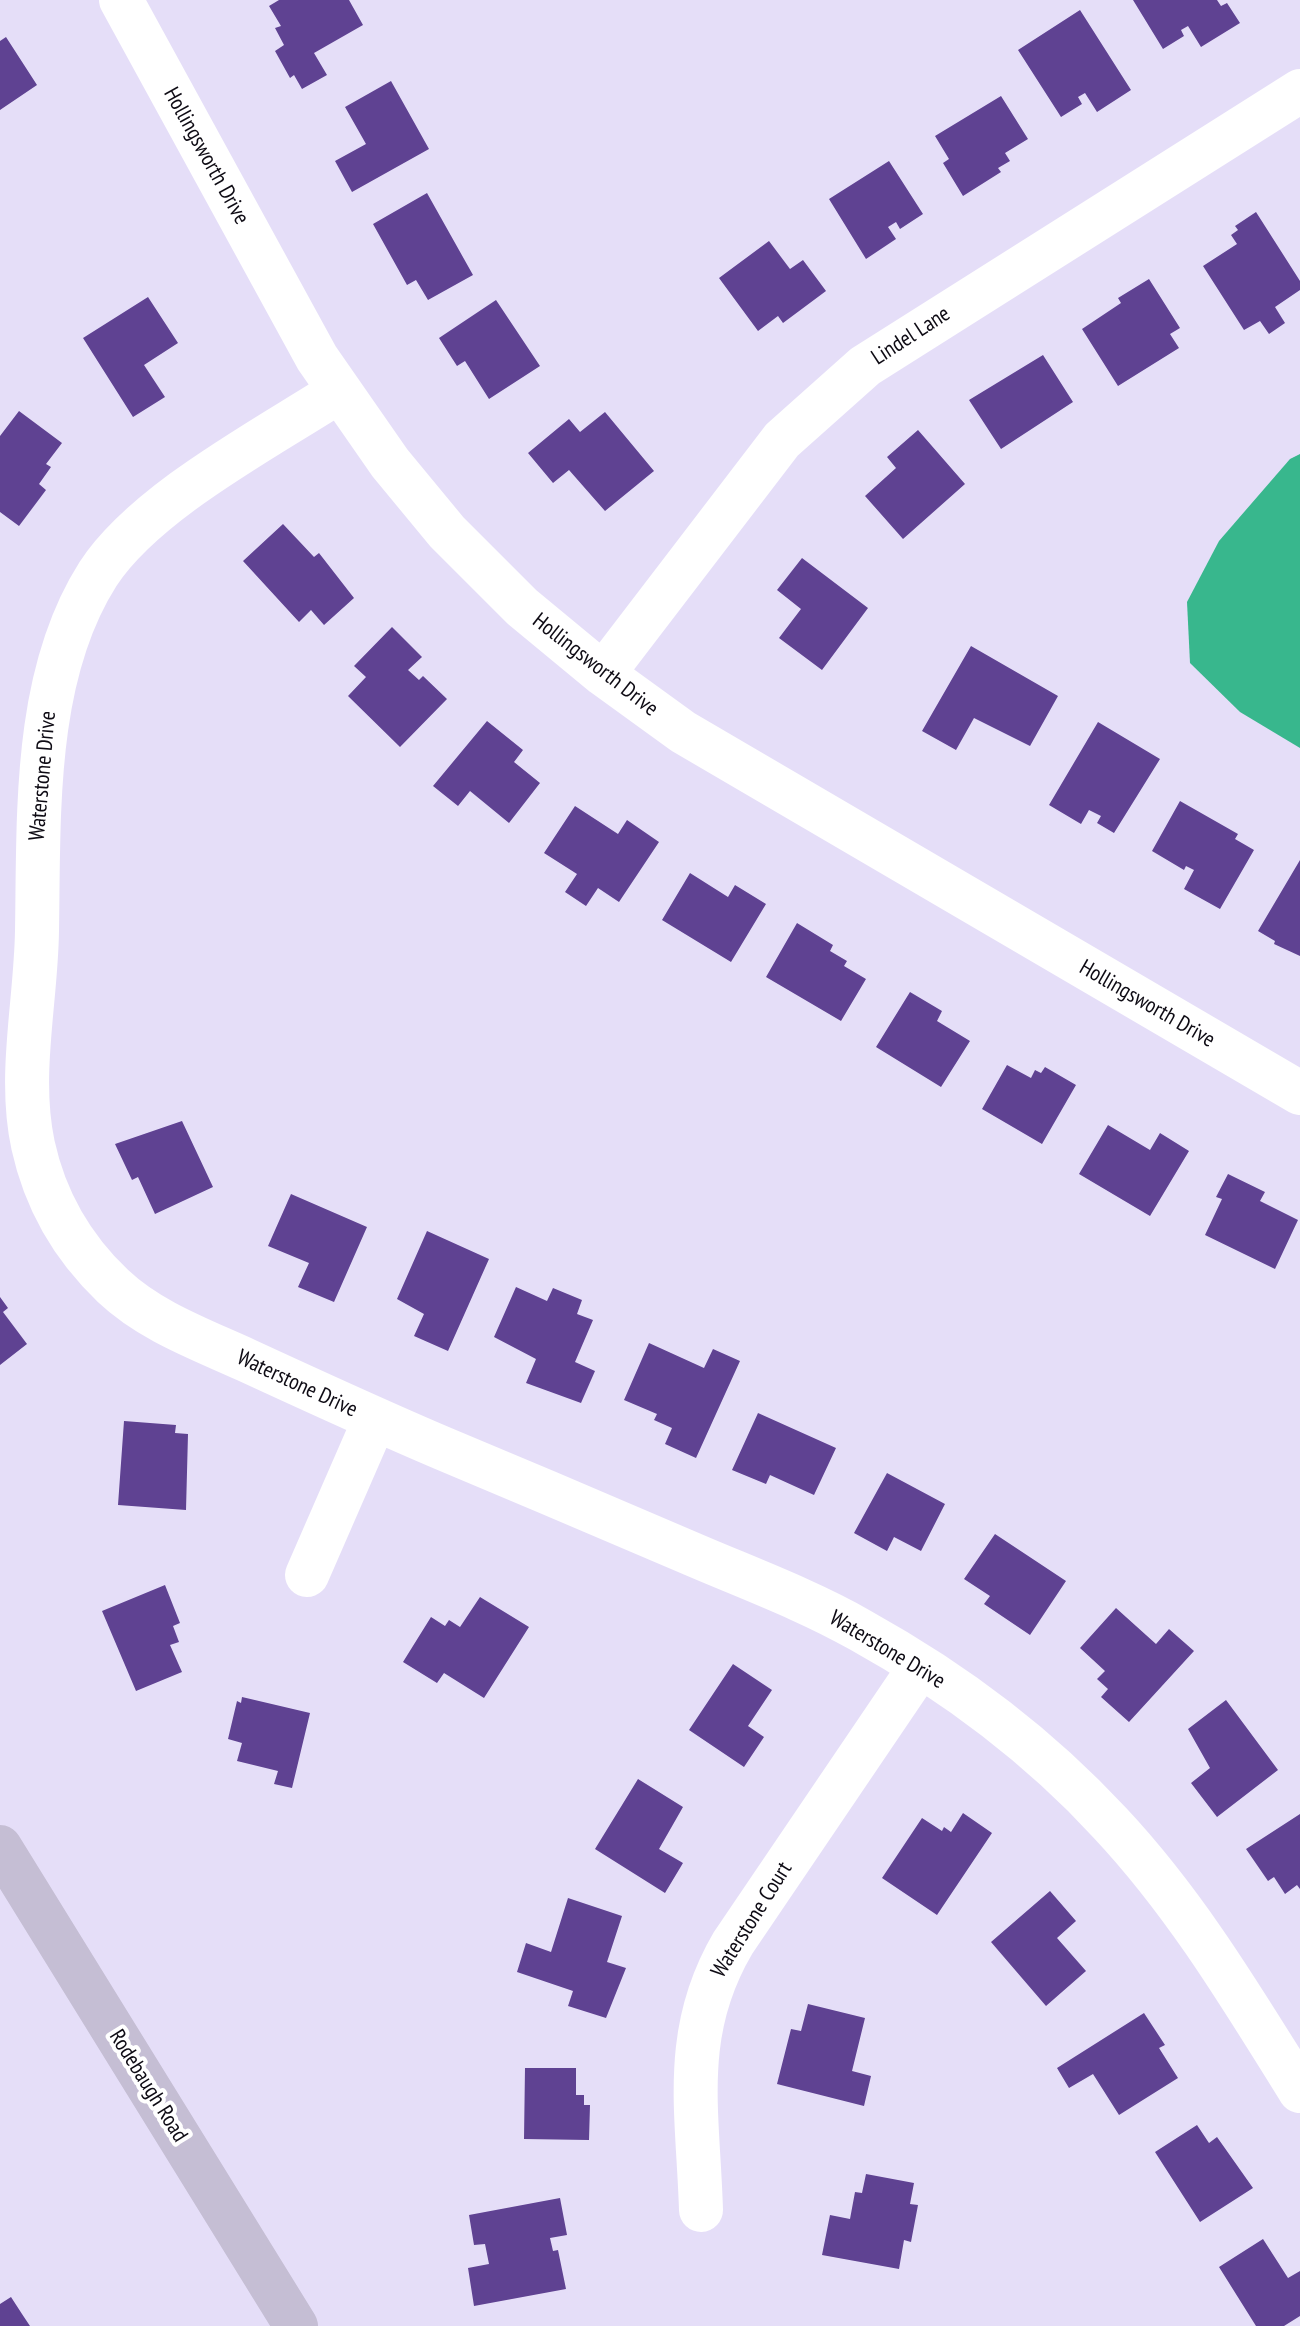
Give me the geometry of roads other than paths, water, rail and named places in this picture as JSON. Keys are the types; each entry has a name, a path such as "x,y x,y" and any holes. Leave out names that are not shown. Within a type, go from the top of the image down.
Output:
{"street":[{"name":"Hollingsworth Drive","path":"121,0 295,321 338,392 390,463 447,532 522,607 603,674 719,754 1300,1093"},
{"name":"Lindel Lane","path":"603,674 782,440 865,366 1300,91"},
{"name":"Waterstone Drive","path":"338,392 160,508 115,551 71,622 55,672 49,709 35,870 37,931 28,1107 33,1144 55,1211 74,1242 110,1284 169,1325 375,1419 811,1604 889,1646 920,1667 1019,1738 1110,1822 1199,1931 1300,2091"},
{"path":"307,1575 375,1419"},
{"name":"Waterstone Court","path":"701,2210 695,2066 702,2012 711,1986 733,1943 920,1667"},
{"name":"Rodebaugh Road","path":"0,1847 296,2326"}]}
